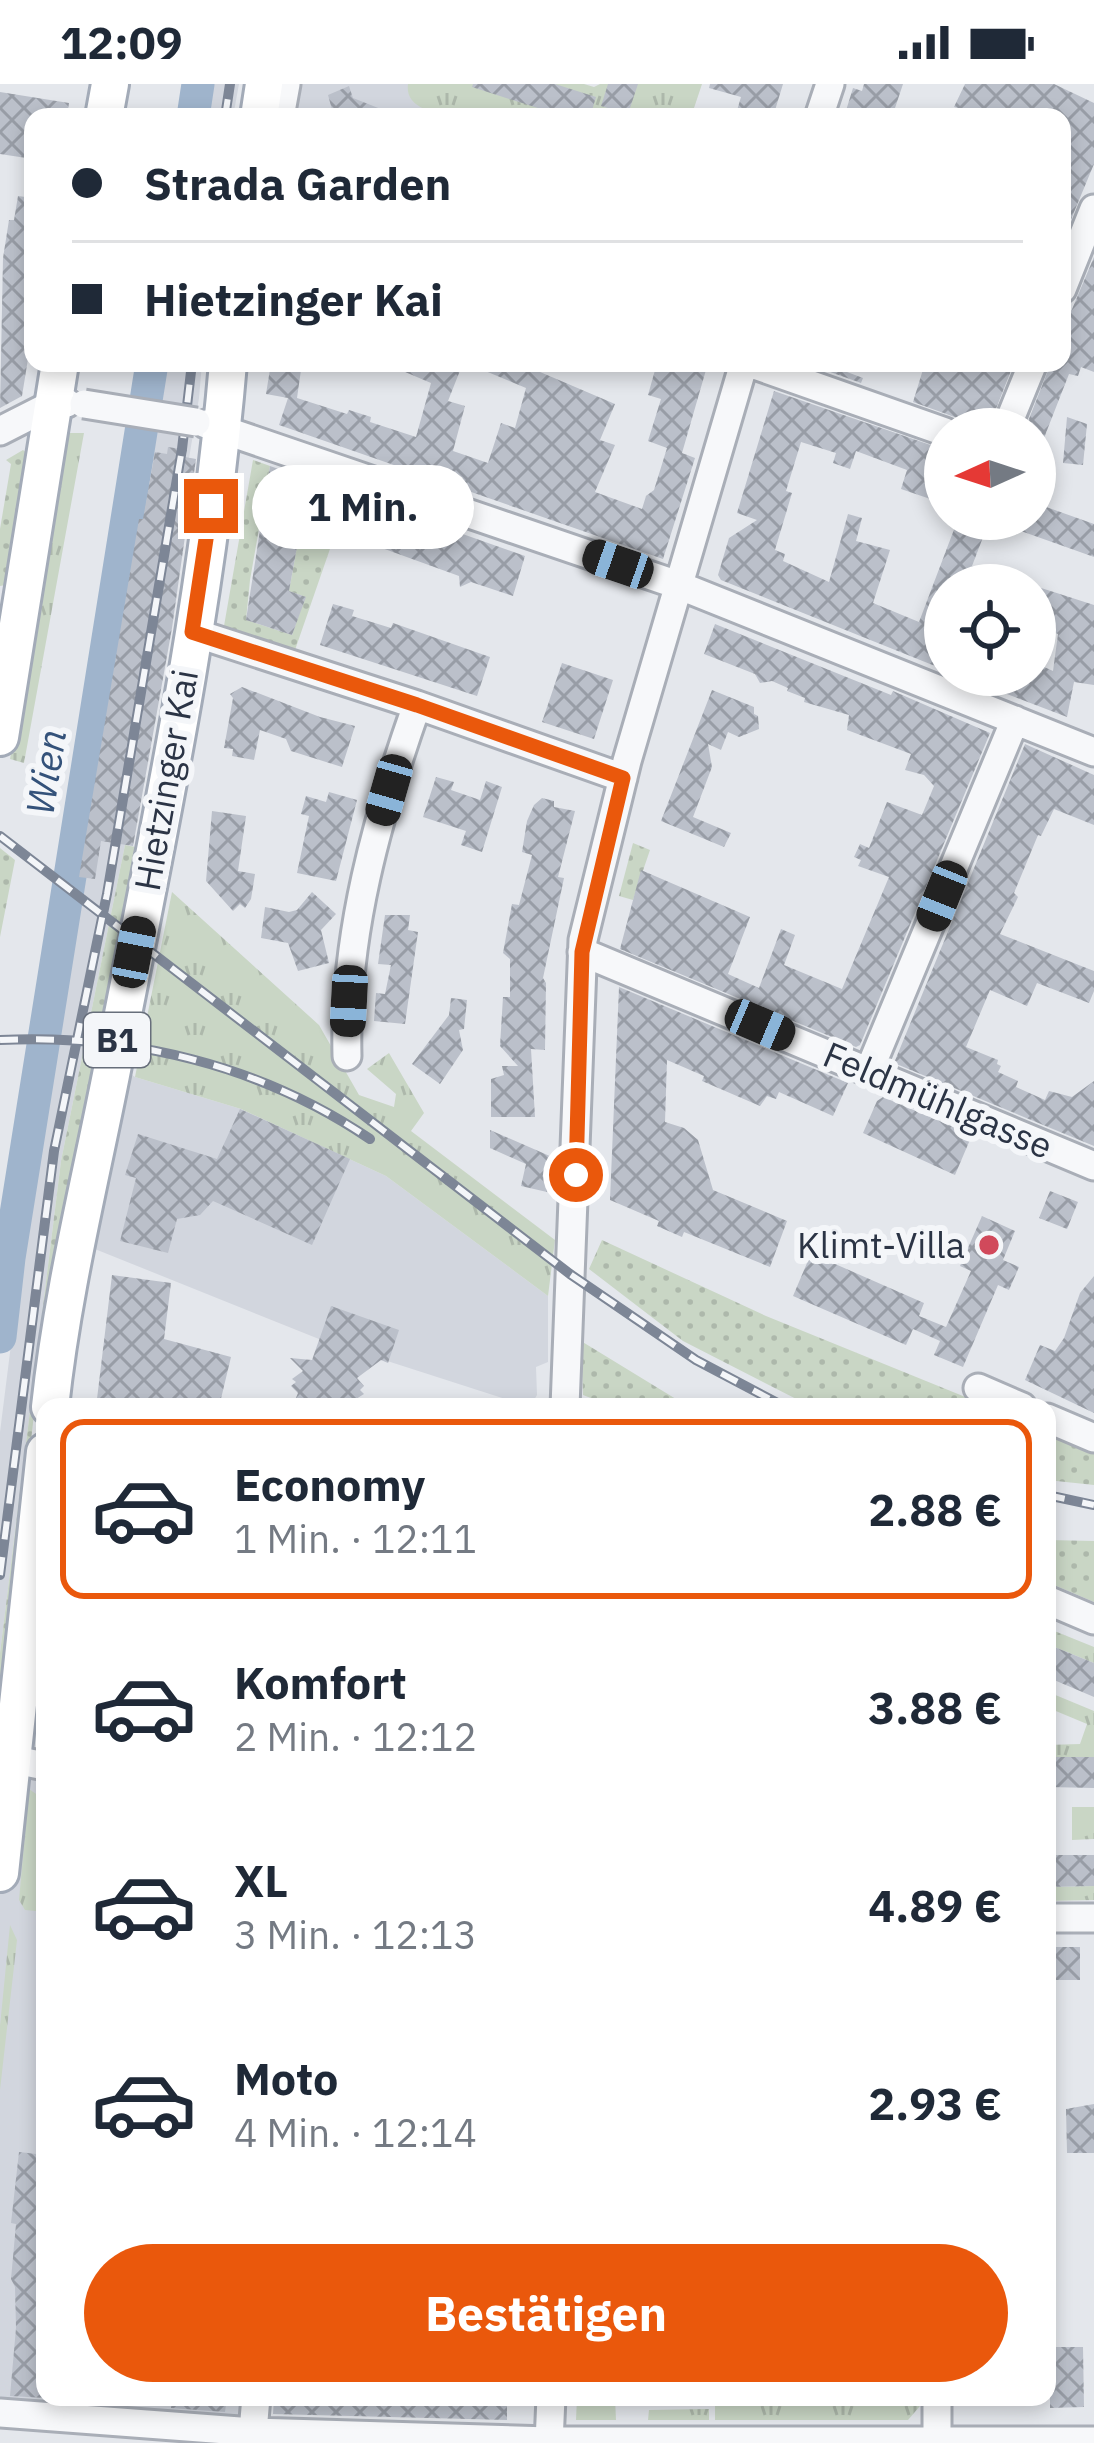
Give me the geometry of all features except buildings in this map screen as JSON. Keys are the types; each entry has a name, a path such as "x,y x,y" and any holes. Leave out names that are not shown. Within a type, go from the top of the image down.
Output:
{"main road":[{"path":"0,737 69,404 62,372"},
{"name":"Hietzinger Kai","path":"51,1398 68,1276 151,866 192,632 209,426 225,372"},
{"path":"0,1874 19,1760 36,1559"}],"street":[{"path":"1071,267 1094,209"},
{"path":"572,1398 582,952 623,778 743,372"},
{"path":"772,372 924,425"},
{"path":"1015,408 1029,372"},
{"path":"0,431 69,404 209,426 678,585 1094,752"},
{"path":"192,632 623,778"},
{"path":"347,1056 352,959 367,866 417,705"},
{"path":"869,1071 1015,720"},
{"name":"Feldmühlgasse","path":"582,952 1094,1166"},
{"path":"979,1388 1002,1398"},
{"path":"1056,1422 1094,1438"},
{"path":"1056,1604 1094,1620"},
{"path":"1056,1918 1094,1918"},
{"path":"253,2437 255,2406"},
{"path":"549,2442 550,2406"},
{"path":"937,2406 938,2442"},
{"path":"0,2413 253,2437 1094,2441"}],"shaded area":[{"path":"213,84 239,84 235,108 209,108"},
{"path":"249,84 415,84 440,108 245,108"},
{"path":"166,372 201,372 125,845 61,1161 0,1653 0,1432 17,1297"},
{"path":"106,1057 135,1077 241,1109 386,1176 548,1296 548,1362 536,1367 535,1398 502,1398 319,1339 60,1235"},
{"path":"0,1767 36,1778 36,2406 240,2406 239,2424 0,2406"}],"green space":[{"path":"408,84 702,84 694,108 423,108 408,91"},
{"path":"68,433 84,433 24,763 10,759"},
{"path":"23,450 27,453 6,585 0,586 0,529 11,464 6,460"},
{"path":"253,460 270,466 246,620 292,635 305,597 289,591 302,519 329,529 341,492 349,494 295,650 224,626"},
{"path":"633,843 650,850 633,900 619,896"},
{"path":"125,845 141,848 44,1326 0,1714 0,1653 61,1161"},
{"path":"0,848 15,860 0,937"},
{"path":"172,892 319,1025 359,1095 394,1107 396,1094 367,1069 389,1053 424,1113 411,1131 555,1240 548,1296 386,1176 241,1109 135,1077"},
{"path":"602,1240 766,1316 968,1398 794,1398 683,1341 589,1269"},
{"path":"581,1341 674,1398 591,1398 583,1395"},
{"path":"1056,1435 1094,1451 1094,1485 1056,1481"},
{"path":"1056,1540 1094,1541 1094,1602 1056,1586"},
{"path":"1056,1632 1094,1647 1094,1663 1056,1648"},
{"path":"1056,1695 1094,1711 1094,1757 1056,1757 1056,1745 1080,1744 1087,1724 1056,1711"},
{"path":"29,1789 36,1794 36,1911 25,1910 19,1900"},
{"path":"1072,1807 1094,1807 1094,1839 1072,1840"},
{"path":"1094,1886 1094,1900 1056,1901 1056,1887"},
{"path":"10,1925 17,1940 0,2090 0,2026"},
{"path":"577,2406 615,2406 616,2420 576,2420"},
{"path":"715,2406 920,2406 908,2420 715,2420"},
{"path":"709,2409 709,2420 648,2420 649,2410"}],"waterway":[{"name":"Wien","path":"194,108 198,84"},
{"name":"Wien","path":"0,1337 151,372"}],"railway":[{"path":"226,108 230,84"},
{"path":"0,1575 54,1151 107,894 191,372"},
{"path":"0,836 570,1274 696,1360 768,1398"},
{"path":"0,1040 98,1043 193,1060 285,1091 370,1139"},
{"path":"1056,1497 1094,1505"}],"place":[{"name":"Klimt-Villa","path":"989,1245"}],"route":[{"path":"211,506 192,632 623,778 583,940 576,1175"}]}
